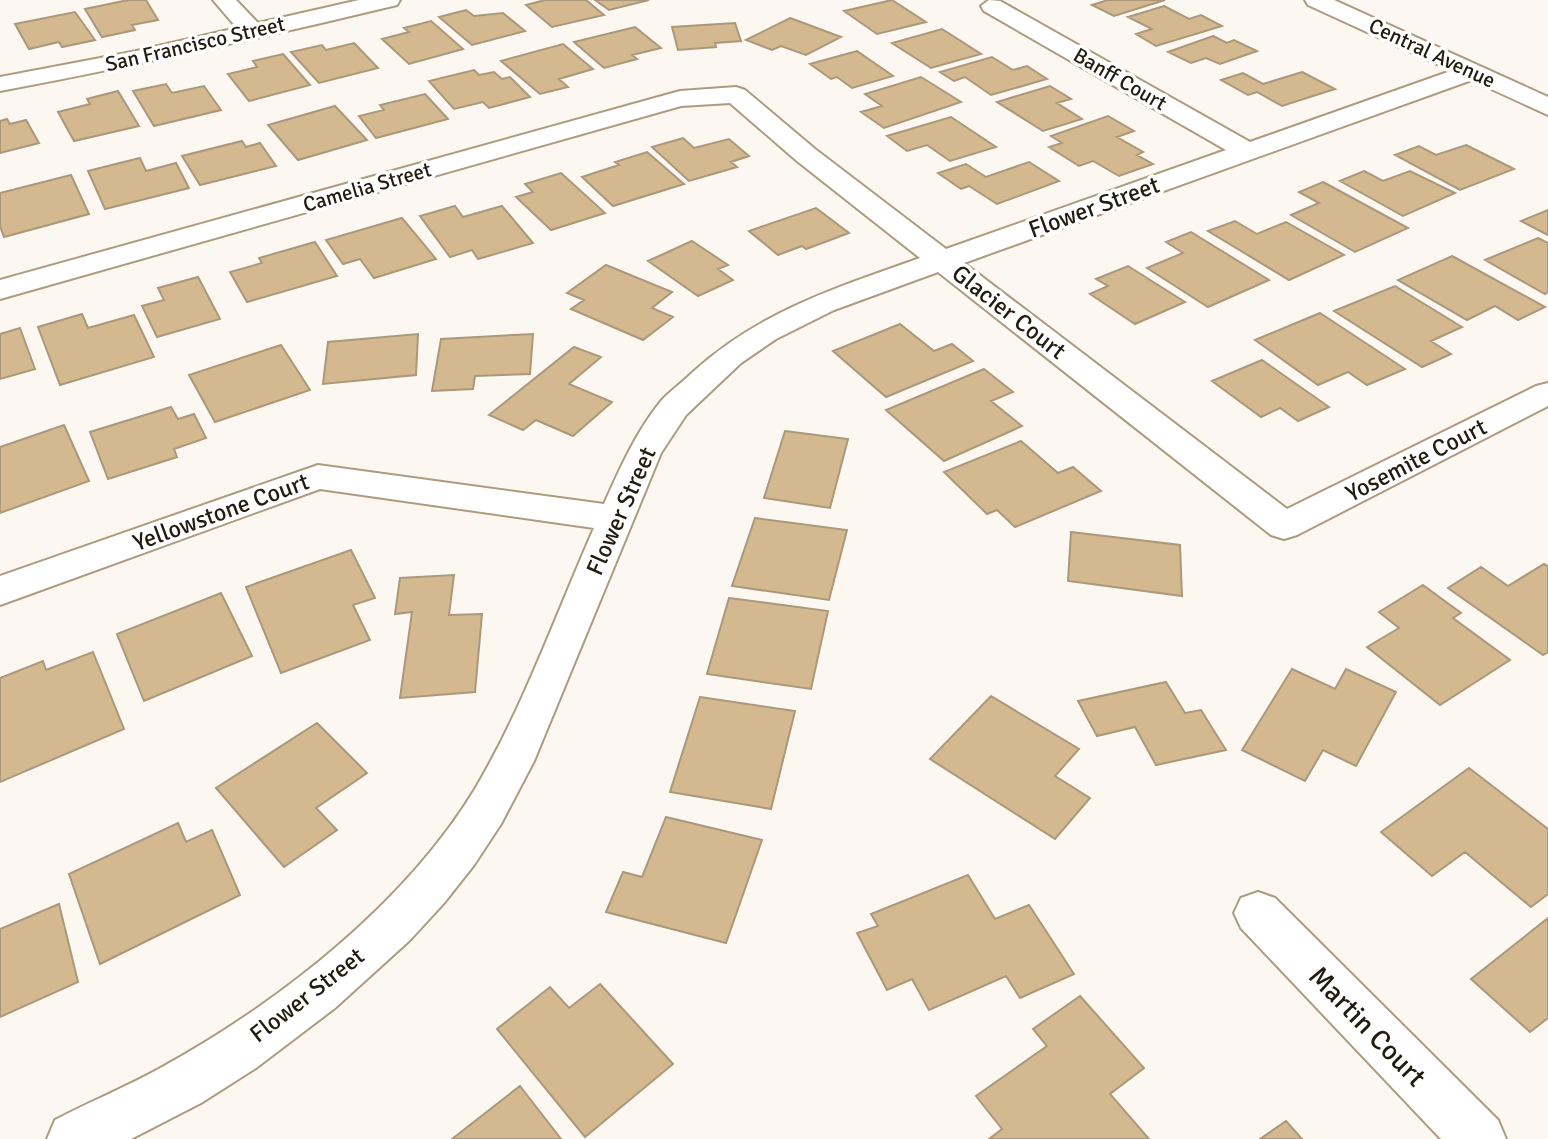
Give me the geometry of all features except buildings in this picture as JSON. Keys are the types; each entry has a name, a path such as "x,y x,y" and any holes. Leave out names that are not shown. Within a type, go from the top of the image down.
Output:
{"street":[{"path":"224,0 253,32"},
{"name":"San Francisco Street","path":"0,84 132,60 389,0"},
{"name":"Central Avenue","path":"1316,0 1548,107"},
{"name":"Banff Court","path":"992,6 1248,152"},
{"name":"Flower Street","path":"74,1139 195,1077 300,1006 388,930 457,852 506,775 527,731 644,453 674,408 730,356 765,332 823,303 1471,72"},
{"name":"Glacier Court","path":"736,95 806,155 1284,526"},
{"name":"Camelia Street","path":"0,290 680,99 736,95"},
{"name":"Yosemite Court","path":"1284,526 1548,393"},
{"name":"Yellowstone Court","path":"0,592 318,477 615,518"},
{"name":"Martin Court","path":"1258,913 1479,1139"}]}
